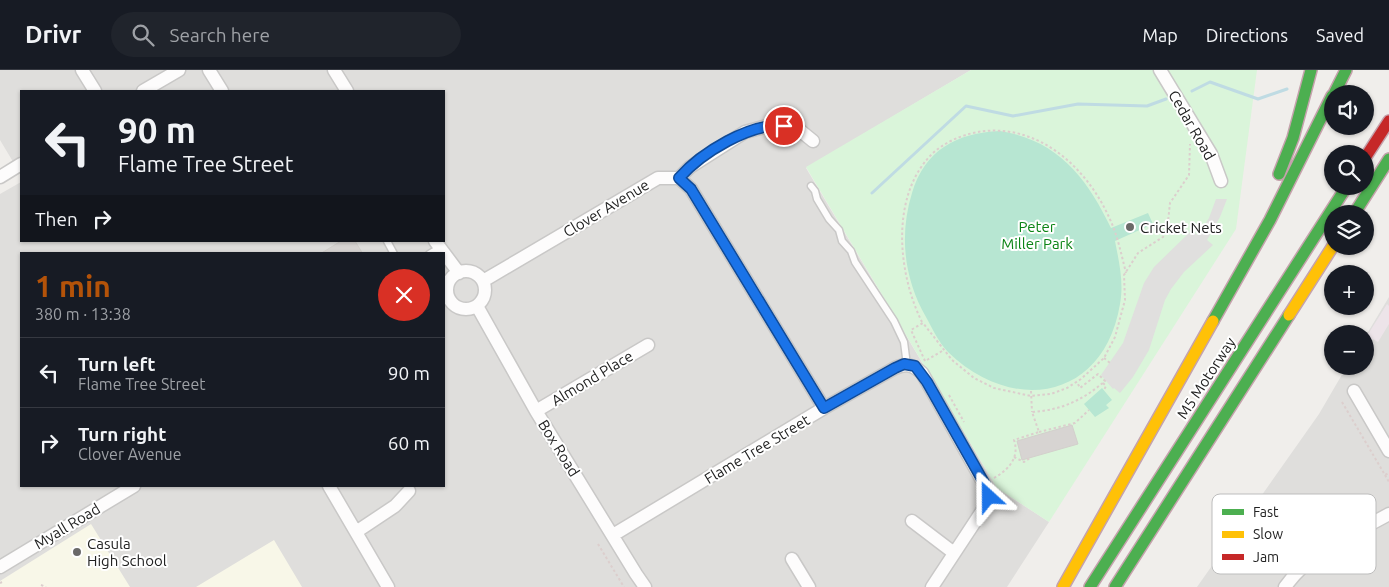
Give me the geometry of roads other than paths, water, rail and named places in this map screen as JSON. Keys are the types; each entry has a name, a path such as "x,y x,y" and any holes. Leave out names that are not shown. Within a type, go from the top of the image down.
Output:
{"highway":[{"path":"1093,535 1261,215 1293,138 1311,70"},
{"path":"1338,85 1346,70"},
{"path":"1063,587 1270,220 1324,113"},
{"path":"1373,145 1389,121"},
{"path":"1360,205 1387,162"},
{"name":"M5 Motorway","path":"1090,587 1341,195"},
{"path":"1115,587 1327,255"}],"street":[{"path":"82,70 94,90"},
{"path":"145,90 179,70"},
{"path":"210,70 221,90"},
{"path":"334,70 346,90"},
{"name":"Cedar Road","path":"1160,70 1211,154 1221,181"},
{"path":"813,141 798,128 771,125 745,132 690,167 679,178 691,189 824,408"},
{"path":"0,176 20,165"},
{"name":"Clover Avenue","path":"483,281 658,178 679,178"},
{"path":"445,258 459,273"},
{"path":"472,272 483,281 484,297 477,306 465,310 447,301 450,281 459,273 472,272"},
{"name":"Box Road","path":"477,306 536,411 645,587"},
{"name":"Almond Place","path":"536,411 648,345"},
{"path":"911,366 927,382 987,488 989,497 986,505 932,587"},
{"name":"Flame Tree Street","path":"613,535 824,408 895,368 911,366"},
{"path":"1354,392 1389,451"},
{"name":"Myall Road","path":"0,567 132,487"},
{"path":"330,487 388,587"},
{"path":"356,532 395,506 409,492"},
{"path":"1376,521 1389,514"},
{"path":"912,521 954,554"},
{"path":"792,559 809,587"},
{"path":"1285,587 1295,574"}],"lane":[{"path":"811,186 829,220 839,230 842,241 851,251 855,262 894,321 904,342 911,366"}],"waterway":[{"path":"1192,91 1210,82 1258,99 1287,89"},
{"path":"872,193 966,106 1013,116 1078,104 1147,106 1166,99"}],"place":[{"name":"Cricket Nets","path":"1130,227"},
{"name":"Casula High School","path":"77,552"}],"park label":[{"name":"Peter Miller Park","path":"1037,234"}]}
